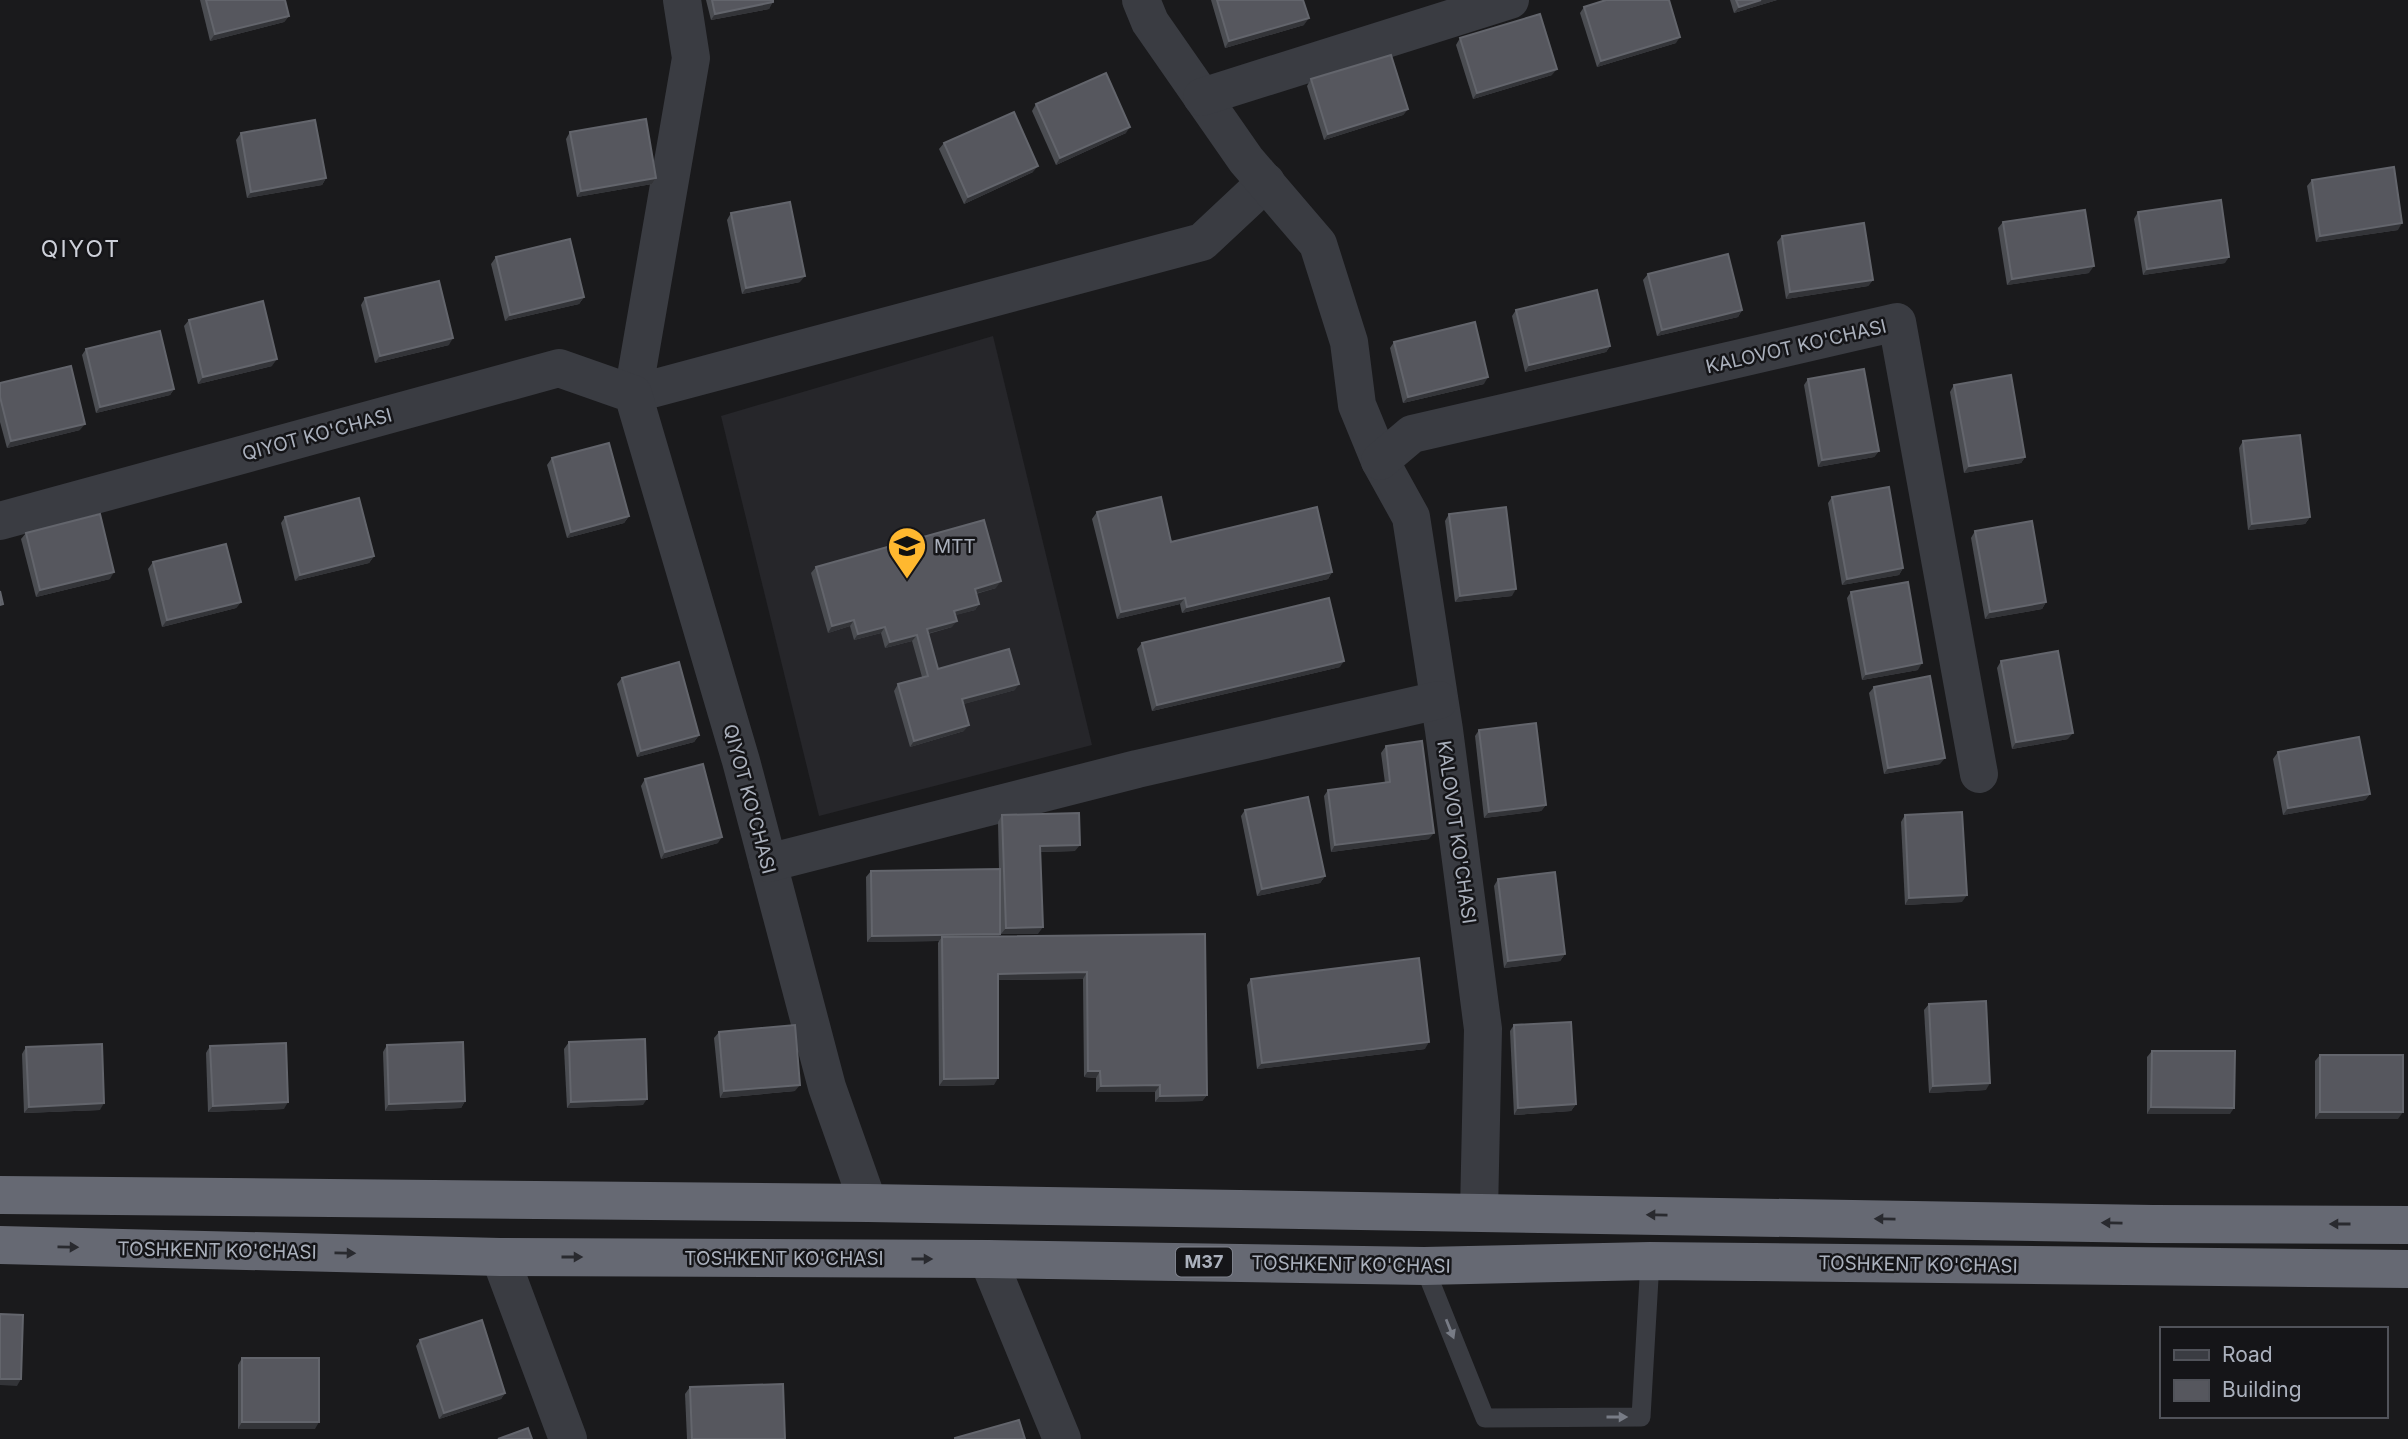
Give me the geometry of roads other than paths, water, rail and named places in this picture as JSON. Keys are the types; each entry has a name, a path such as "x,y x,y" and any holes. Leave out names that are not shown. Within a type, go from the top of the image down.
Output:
{"highway":[{"path":"0,1195 867,1203 2153,1224 2408,1225"},
{"name":"TOSHKENT KO'CHASI","path":"0,1245 500,1257 988,1259 1424,1266 1650,1261 2408,1269"}],"street":[{"name":"QIYOT KO'CHASI","path":"681,0 691,58 633,394 741,761 827,1087 867,1203"},
{"name":"KALOVOT KO'CHASI","path":"1141,0 1150,22 1246,160 1318,244 1349,342 1357,405 1380,461 1411,517 1439,699 1483,1029 1479,1212"},
{"path":"1202,97 1510,0"},
{"path":"633,394 1202,242 1266,182"},
{"name":"KALOVOT KO'CHASI","path":"1380,461 1412,434 1897,323 1979,774"},
{"name":"QIYOT KO'CHASI","path":"0,521 559,369 633,394"},
{"path":"768,863 1137,769 1439,699"},
{"path":"500,1257 568,1439"},
{"path":"988,1259 1062,1439"}],"lane":[{"path":"1424,1266 1485,1418 1641,1417 1650,1261"}],"place":[{"name":"MTT","path":"907,580"}],"district":[{"name":"QIYOT","path":"81,249"}]}
